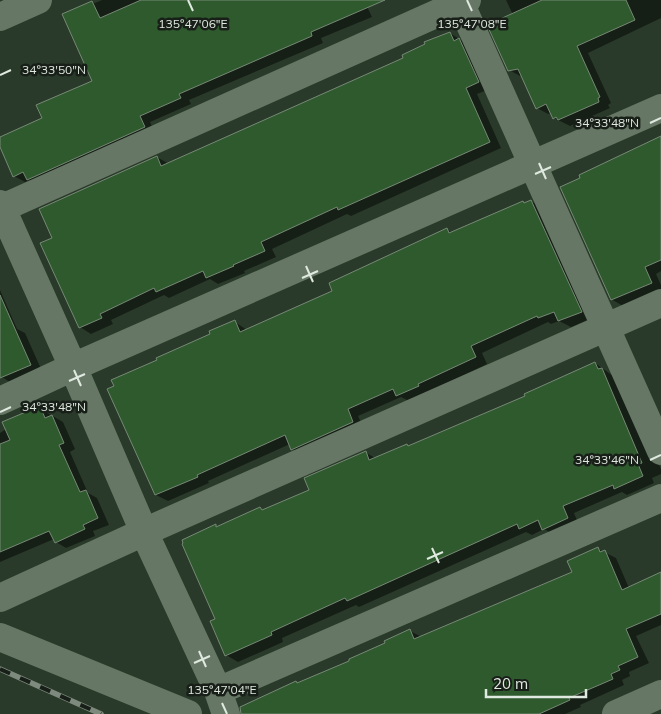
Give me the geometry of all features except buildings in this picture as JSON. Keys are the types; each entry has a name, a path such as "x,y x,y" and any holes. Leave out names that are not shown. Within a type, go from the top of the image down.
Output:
{"street":[{"path":"0,17 38,0"},
{"path":"661,451 531,164 462,1 0,207 73,366 144,532 222,703 661,498"},
{"path":"0,401 73,366 661,108"},
{"path":"0,598 144,532 661,303"},
{"path":"0,637 188,714"},
{"path":"616,714 661,694"}],"railway":[{"path":"0,669 101,714"}]}
